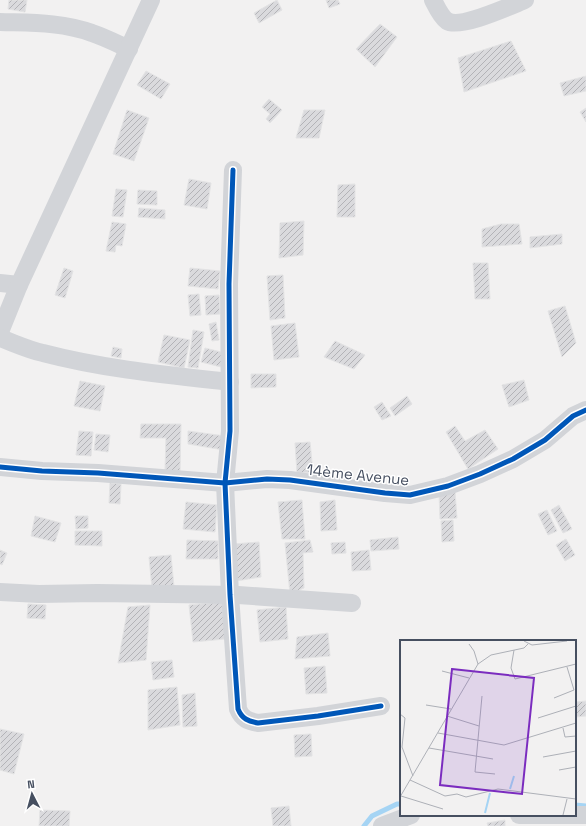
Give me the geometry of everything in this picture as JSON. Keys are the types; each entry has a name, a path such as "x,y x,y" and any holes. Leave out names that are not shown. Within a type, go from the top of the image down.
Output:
{"street":[{"path":"0,332 19,285 151,0"},
{"path":"433,0 445,20 450,22 473,20 525,0"},
{"path":"0,22 66,26 92,33 128,49"},
{"path":"233,170 229,284 230,430 226,483 230,595 238,709 244,719 258,723 318,716 381,706"},
{"path":"0,283 19,285"},
{"path":"0,338 42,353 94,365 230,382"},
{"name":"14ème Avenue","path":"0,467 226,483 274,479 410,495 461,481 512,459 545,440 573,416 586,410"},
{"path":"0,592 39,594 97,593 230,595 352,603"},
{"path":"382,826 408,816"}],"building":[{"path":"9,0 27,0 25,12 8,9"},
{"path":"277,0 282,10 259,23 254,13"},
{"path":"326,0 338,0 340,4 329,8"},
{"path":"380,24 397,37 375,67 356,49"},
{"path":"511,41 526,71 464,92 458,58"},
{"path":"146,71 170,84 161,99 137,85"},
{"path":"586,76 586,91 564,96 560,83"},
{"path":"269,99 282,110 270,123 266,119 270,114 262,107"},
{"path":"586,108 586,122 580,112"},
{"path":"127,110 149,118 134,161 113,154"},
{"path":"304,110 325,110 319,138 296,138"},
{"path":"189,179 211,183 207,209 184,205"},
{"path":"355,184 355,217 337,217 338,185"},
{"path":"116,189 127,190 123,217 112,216"},
{"path":"138,190 157,191 157,205 137,204"},
{"path":"139,208 165,210 165,219 138,217"},
{"path":"304,221 303,255 279,258 280,223"},
{"path":"112,222 126,224 122,246 116,245 115,252 106,251"},
{"path":"501,224 519,224 522,244 482,247 482,229"},
{"path":"562,234 562,244 530,248 530,237"},
{"path":"473,263 488,263 490,299 475,299"},
{"path":"64,268 73,271 65,298 55,295"},
{"path":"190,268 220,271 218,289 188,286"},
{"path":"283,275 285,318 270,320 267,276"},
{"path":"199,294 201,315 190,316 188,295"},
{"path":"219,295 220,314 206,315 205,296"},
{"path":"565,306 576,343 562,357 548,311"},
{"path":"216,322 219,340 212,341 209,324"},
{"path":"295,323 299,357 274,360 271,326"},
{"path":"193,330 204,332 198,368 188,367"},
{"path":"164,335 190,340 184,368 158,362"},
{"path":"335,341 365,355 354,369 324,357"},
{"path":"113,347 122,349 121,358 111,356"},
{"path":"205,348 225,353 221,367 201,362"},
{"path":"251,374 276,374 276,387 251,388"},
{"path":"524,380 529,400 509,407 502,385"},
{"path":"80,381 105,386 100,411 74,406"},
{"path":"407,396 412,404 395,416 390,408"},
{"path":"382,402 391,416 382,420 374,407"},
{"path":"141,424 181,424 180,471 165,470 166,438 140,438"},
{"path":"455,426 465,441 485,430 498,449 468,469 446,432"},
{"path":"79,431 93,432 91,456 76,455"},
{"path":"188,431 225,436 224,450 188,444"},
{"path":"96,434 110,435 108,452 94,450"},
{"path":"310,442 313,472 297,473 295,443"},
{"path":"110,483 121,484 120,504 109,503"},
{"path":"455,491 457,518 440,519 439,493"},
{"path":"302,500 305,539 282,539 278,502"},
{"path":"335,500 337,530 321,531 320,502"},
{"path":"186,502 217,505 215,532 183,529"},
{"path":"559,505 572,529 563,533 551,510"},
{"path":"547,510 557,531 548,535 538,514"},
{"path":"35,516 61,523 55,542 31,536"},
{"path":"75,516 88,516 88,528 76,529"},
{"path":"453,520 454,541 442,542 441,521"},
{"path":"75,531 102,531 102,546 75,545"},
{"path":"398,537 399,549 371,551 370,540"},
{"path":"566,539 575,555 565,561 556,545"},
{"path":"187,540 218,541 218,559 186,559"},
{"path":"310,540 313,552 303,553 304,588 290,594 285,543"},
{"path":"259,542 261,577 236,581 233,544"},
{"path":"345,542 346,553 332,554 331,543"},
{"path":"0,550 7,553 2,565 0,564"},
{"path":"369,550 371,570 352,571 351,552"},
{"path":"171,555 174,587 152,589 149,557"},
{"path":"222,602 225,639 193,642 189,605"},
{"path":"28,604 46,605 45,619 27,618"},
{"path":"150,605 146,660 118,663 128,607"},
{"path":"286,607 288,639 260,642 257,610"},
{"path":"328,633 330,656 295,659 297,637"},
{"path":"172,660 174,677 153,680 151,662"},
{"path":"325,666 327,693 306,694 304,668"},
{"path":"177,687 180,725 148,730 148,690"},
{"path":"195,693 197,726 183,727 182,695"},
{"path":"586,701 586,716 576,717 576,702"},
{"path":"0,729 24,734 14,774 0,770"},
{"path":"311,734 312,756 295,757 294,735"},
{"path":"289,806 291,826 273,826 271,808"},
{"path":"40,810 70,811 69,826 39,826"},
{"path":"505,820 505,826 488,826 487,823"}],"waterway":[{"path":"364,826 372,816 400,804"},
{"path":"576,805 586,806"}],"cycle path":[{"path":"233,170 229,284 230,431 225,483 230,595 238,709 241,715 246,719 258,723 318,716 381,706"},
{"path":"0,467 225,483 267,479 290,480 410,495 448,486 513,459 545,440 573,416 586,410"}]}
